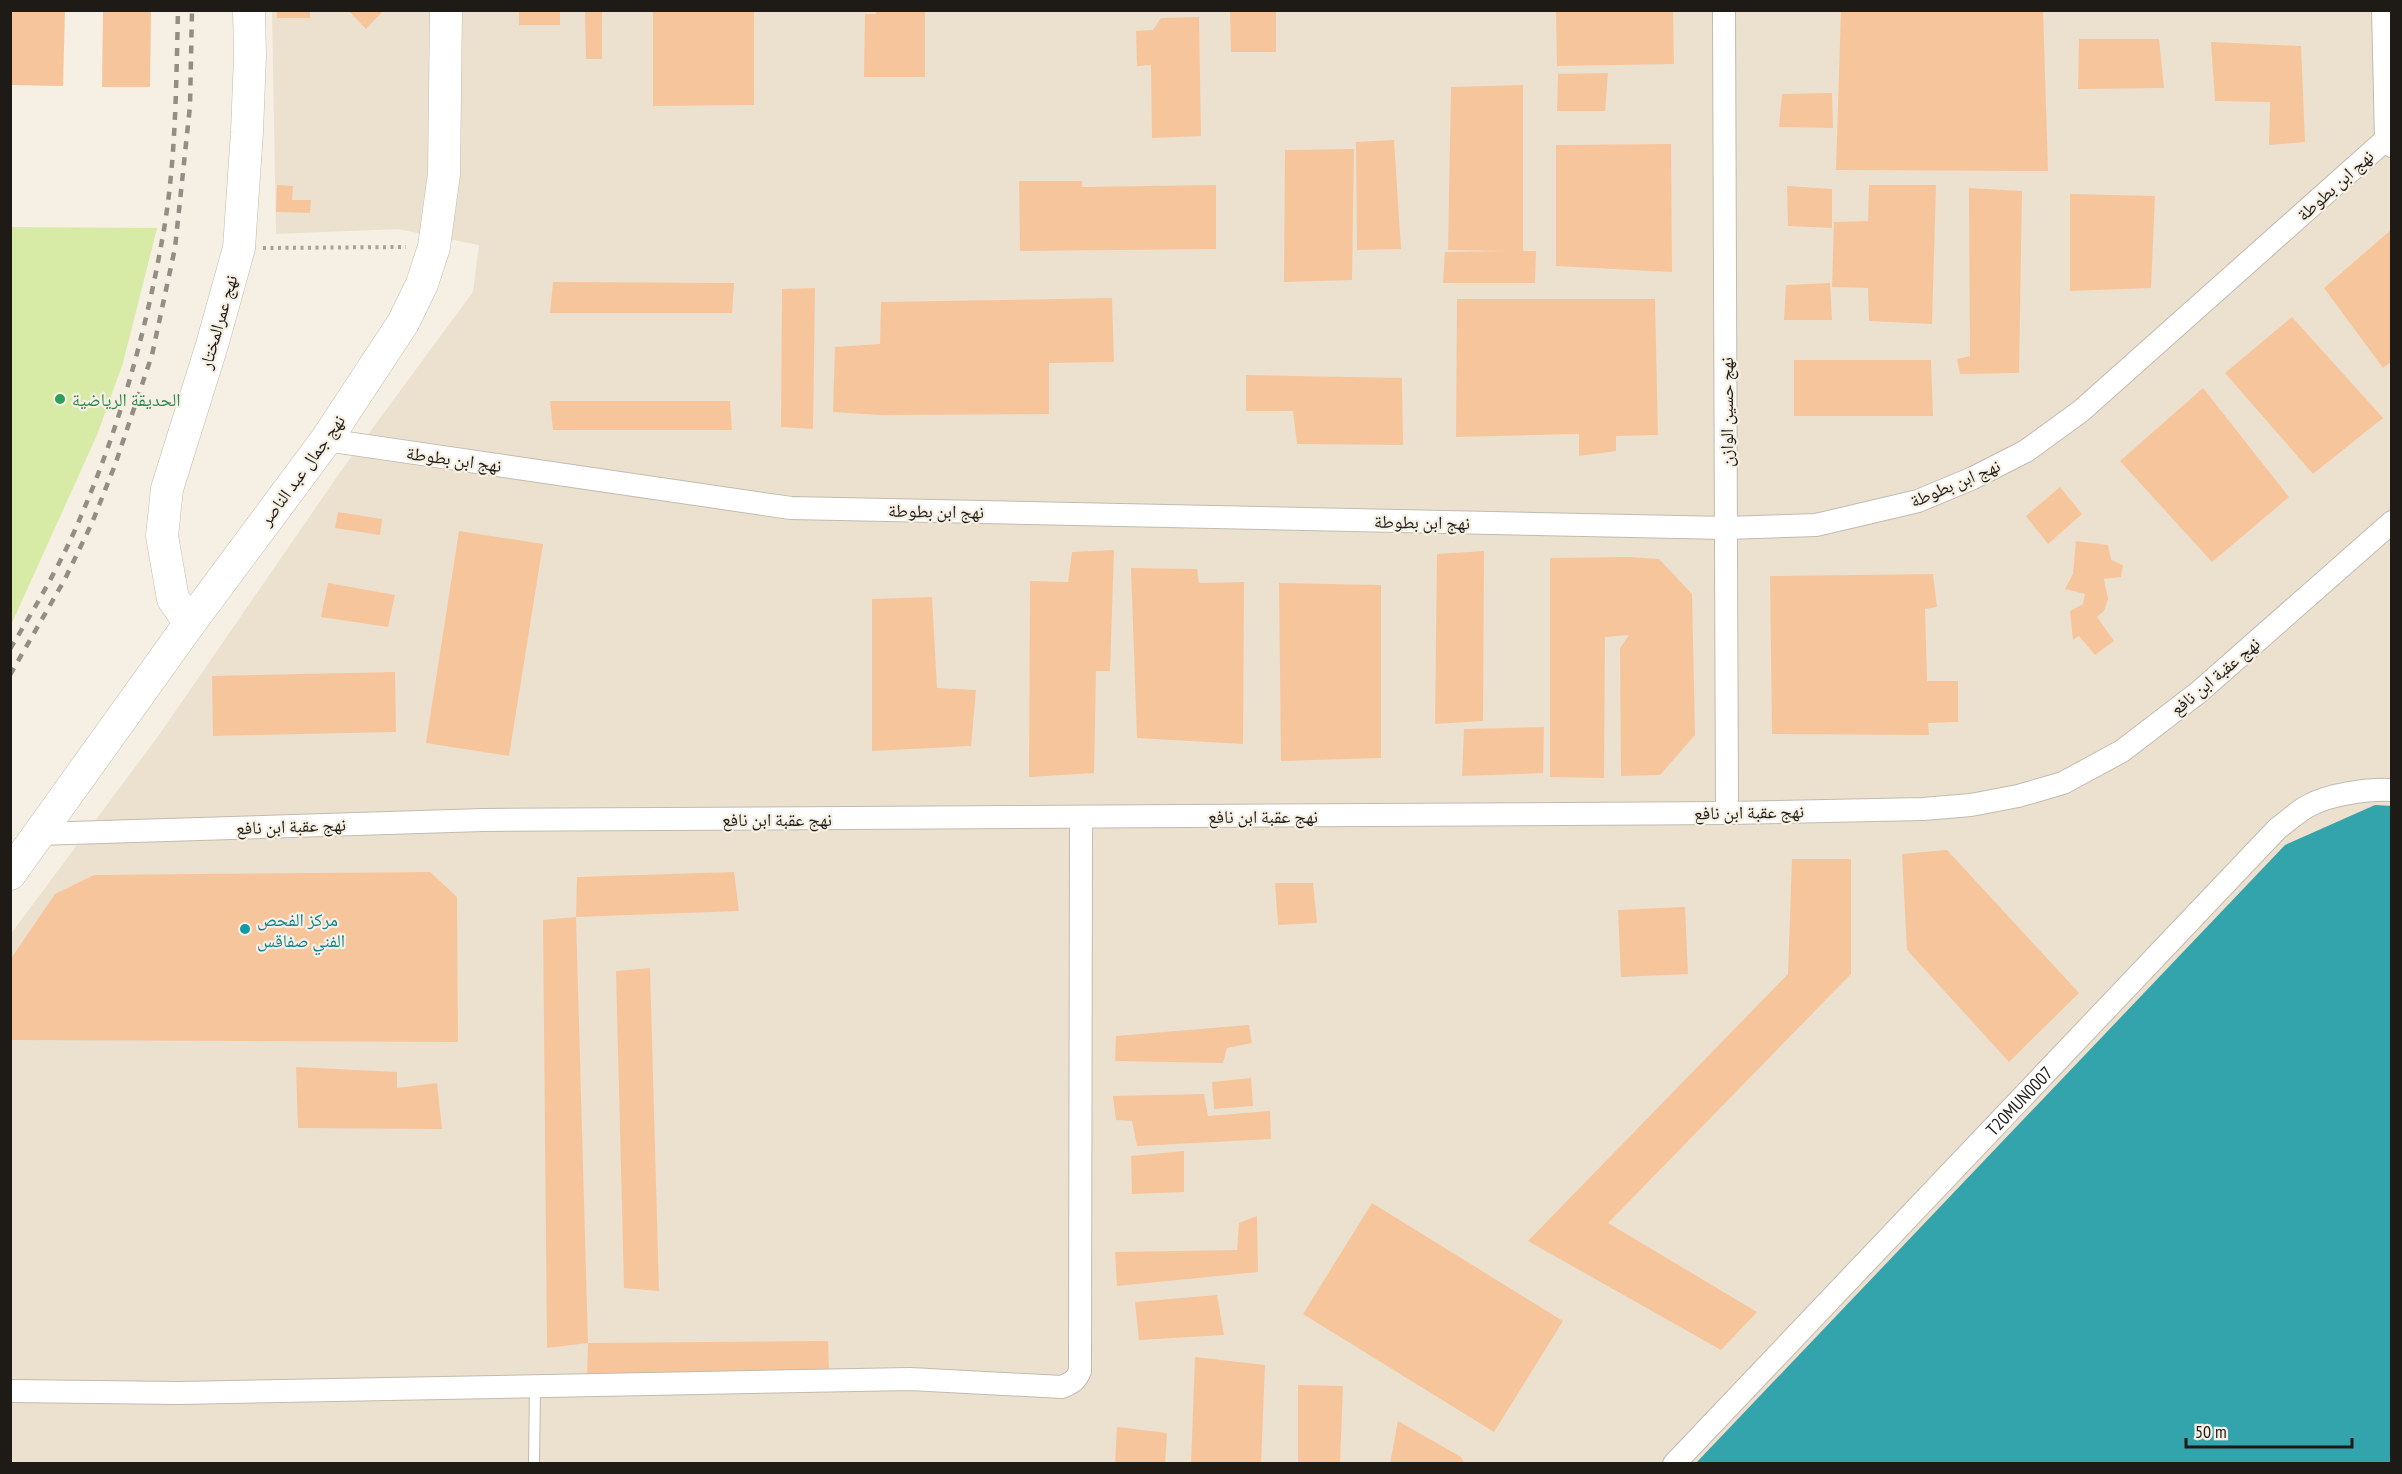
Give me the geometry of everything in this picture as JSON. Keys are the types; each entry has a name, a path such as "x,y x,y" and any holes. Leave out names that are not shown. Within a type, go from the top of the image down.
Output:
{"street":[{"name":"نهج عمرالمختار","path":"190,623 172,599 162,536 167,489 212,345 238,248 247,132 249,10"},
{"name":"نهج جمال عبد الناصر","path":"10,874 190,623 326,440 403,323 422,284 434,247 444,174 446,10"},
{"name":"نهج حسين الوازن","path":"1724,10 1726,813"},
{"path":"2383,10 2390,140"},
{"name":"نهج ابن بطوطة","path":"326,440 791,508 1726,528 1816,525 1918,501 1972,478 2026,451 2081,411 2390,140"},
{"name":"نهج عقبة ابن نافع","path":"38,834 483,820 1726,813 1923,809 1971,805 2018,796 2063,783 2122,751 2199,693 2391,522"},
{"name":"T20MUN0007","path":"1674,1464 2278,828 2309,806 2326,799 2380,789 2391,790"},
{"path":"10,1391 179,1393 910,1379 1062,1387 1077,1380 1080,1371 1081,818"}],"lane":[{"path":"534,1464 535,1386"}],"path":[{"path":"238,248 434,247"}],"shaded area":[{"path":"272,11 2391,11 2391,780 2326,783 2391,783 2391,1463 11,1463 10,935 159,735 341,471 473,292 479,245 398,229 276,234"}],"green space":[{"name":"الحديقة الرياضية","path":"11,227 157,228 123,363 97,435 11,625"}],"water":[{"path":"2375,805 2392,806 2391,1463 1696,1463 2285,845"}],"building":[{"path":"10,10 65,10 63,86 10,85"},
{"path":"103,10 151,10 150,87 102,87"},
{"path":"277,10 310,10 310,18 277,18"},
{"path":"348,10 384,10 366,29"},
{"path":"519,10 560,10 560,25 519,25"},
{"path":"585,10 602,10 602,59 586,59"},
{"path":"653,10 754,10 754,105 653,106"},
{"path":"876,10 925,10 925,77 864,77 865,14 876,14"},
{"path":"1230,10 1276,10 1276,52 1231,52"},
{"path":"1556,10 1673,10 1674,64 1557,66"},
{"path":"1841,10 2043,10 2048,171 1836,170"},
{"path":"1199,17 1201,136 1152,138 1151,65 1137,66 1136,31 1153,30 1161,18"},
{"path":"2079,39 2159,39 2164,88 2078,89"},
{"path":"2211,42 2301,46 2305,142 2269,145 2270,102 2215,101"},
{"path":"1608,73 1605,111 1557,111 1558,74"},
{"path":"1523,85 1523,251 1536,251 1535,283 1443,283 1445,252 1505,251 1448,250 1451,87"},
{"path":"1832,93 1833,128 1779,127 1782,94"},
{"path":"1394,140 1401,249 1357,250 1356,142"},
{"path":"1671,144 1672,272 1556,266 1556,145"},
{"path":"1354,149 1352,280 1284,282 1285,150"},
{"path":"1019,181 1082,181 1082,187 1216,185 1216,249 1020,251"},
{"path":"277,185 293,186 292,200 311,200 310,213 276,212"},
{"path":"1869,185 1936,185 1932,324 1869,321 1868,288 1832,287 1834,222 1868,221"},
{"path":"1787,186 1832,189 1832,228 1788,226"},
{"path":"1969,188 2022,191 2019,373 1960,374 1957,359 1970,356"},
{"path":"2070,194 2155,196 2151,288 2070,291"},
{"path":"2392,229 2392,361 2383,368 2324,288"},
{"path":"553,282 734,283 732,313 550,313"},
{"path":"1830,283 1832,320 1784,320 1786,285"},
{"path":"815,288 813,429 781,427 782,289"},
{"path":"1112,298 1114,362 1049,363 1049,414 879,415 833,412 835,347 880,344 881,302"},
{"path":"1457,299 1655,299 1658,435 1616,436 1616,451 1579,456 1579,434 1456,437"},
{"path":"2292,317 2383,418 2313,474 2225,373"},
{"path":"1794,360 1931,360 1933,416 1794,416"},
{"path":"1246,375 1402,378 1403,445 1297,444 1293,411 1246,411"},
{"path":"2203,388 2289,497 2212,562 2120,461"},
{"path":"550,401 730,401 732,430 553,430"},
{"path":"2060,487 2082,514 2048,544 2026,516"},
{"path":"338,512 382,519 380,535 335,528"},
{"path":"459,531 543,544 509,756 426,743"},
{"path":"2076,541 2108,545 2111,560 2123,565 2121,577 2104,579 2108,599 2104,611 2097,617 2114,641 2095,655 2079,636 2073,640 2070,611 2083,604 2085,594 2065,589 2073,574"},
{"path":"1114,550 1110,671 1096,671 1094,773 1029,777 1030,581 1068,582 1072,552"},
{"path":"1484,551 1483,721 1435,724 1437,554"},
{"path":"1550,558 1659,559 1692,594 1695,735 1660,775 1621,776 1620,648 1629,635 1605,637 1604,778 1550,777"},
{"path":"1131,568 1197,569 1199,583 1244,582 1243,744 1137,738"},
{"path":"1933,574 1937,607 1925,609 1927,681 1958,681 1958,722 1928,723 1929,735 1772,734 1770,576"},
{"path":"328,583 395,595 388,627 321,617"},
{"path":"1279,583 1381,585 1381,758 1281,761"},
{"path":"932,597 937,688 976,690 971,746 872,751 872,599"},
{"path":"395,672 396,732 213,736 212,676"},
{"path":"1544,727 1543,773 1462,776 1464,729"},
{"path":"1947,850 2079,993 2009,1062 1907,950 1902,854"},
{"path":"1792,859 1851,859 1851,974 1608,1223 1757,1312 1721,1350 1528,1241 1788,974"},
{"name":"مركز الفحص الفني صفاقس","path":"430,872 457,897 458,1042 10,1040 10,960 55,894 94,875"},
{"path":"734,872 739,911 576,917 577,877"},
{"path":"1275,883 1313,883 1317,923 1278,925"},
{"path":"1685,907 1688,974 1621,977 1618,910"},
{"path":"576,917 588,1343 547,1348 543,920"},
{"path":"650,968 659,1291 624,1288 616,971"},
{"path":"1249,1025 1252,1043 1227,1048 1223,1063 1115,1061 1116,1036"},
{"path":"296,1067 397,1072 397,1088 437,1083 442,1129 298,1128"},
{"path":"1251,1078 1253,1106 1214,1109 1212,1082"},
{"path":"1204,1094 1208,1116 1270,1111 1271,1139 1137,1146 1132,1121 1116,1120 1113,1096"},
{"path":"1184,1151 1184,1192 1132,1194 1131,1156"},
{"path":"1372,1203 1563,1321 1494,1432 1303,1314"},
{"path":"1257,1216 1258,1272 1117,1286 1115,1252 1237,1250 1239,1223"},
{"path":"1217,1295 1224,1335 1139,1340 1135,1302"},
{"path":"828,1341 829,1370 587,1375 588,1343"},
{"path":"1195,1357 1265,1365 1261,1464 1191,1464"},
{"path":"1298,1385 1343,1386 1340,1464 1298,1464"},
{"path":"1398,1421 1461,1457 1465,1464 1390,1464"},
{"path":"1117,1427 1167,1433 1165,1464 1115,1464"}],"railway":[{"path":"10,649 74,533 107,451 138,350 154,281 170,188 178,10"},
{"path":"10,675 65,579 92,523 115,465 152,355 175,248 190,106 192,10"}],"place":[{"name":"الحديقة الرياضية","path":"60,399"},
{"name":"مركز الفحص الفني صفاقس","path":"245,929"}]}
